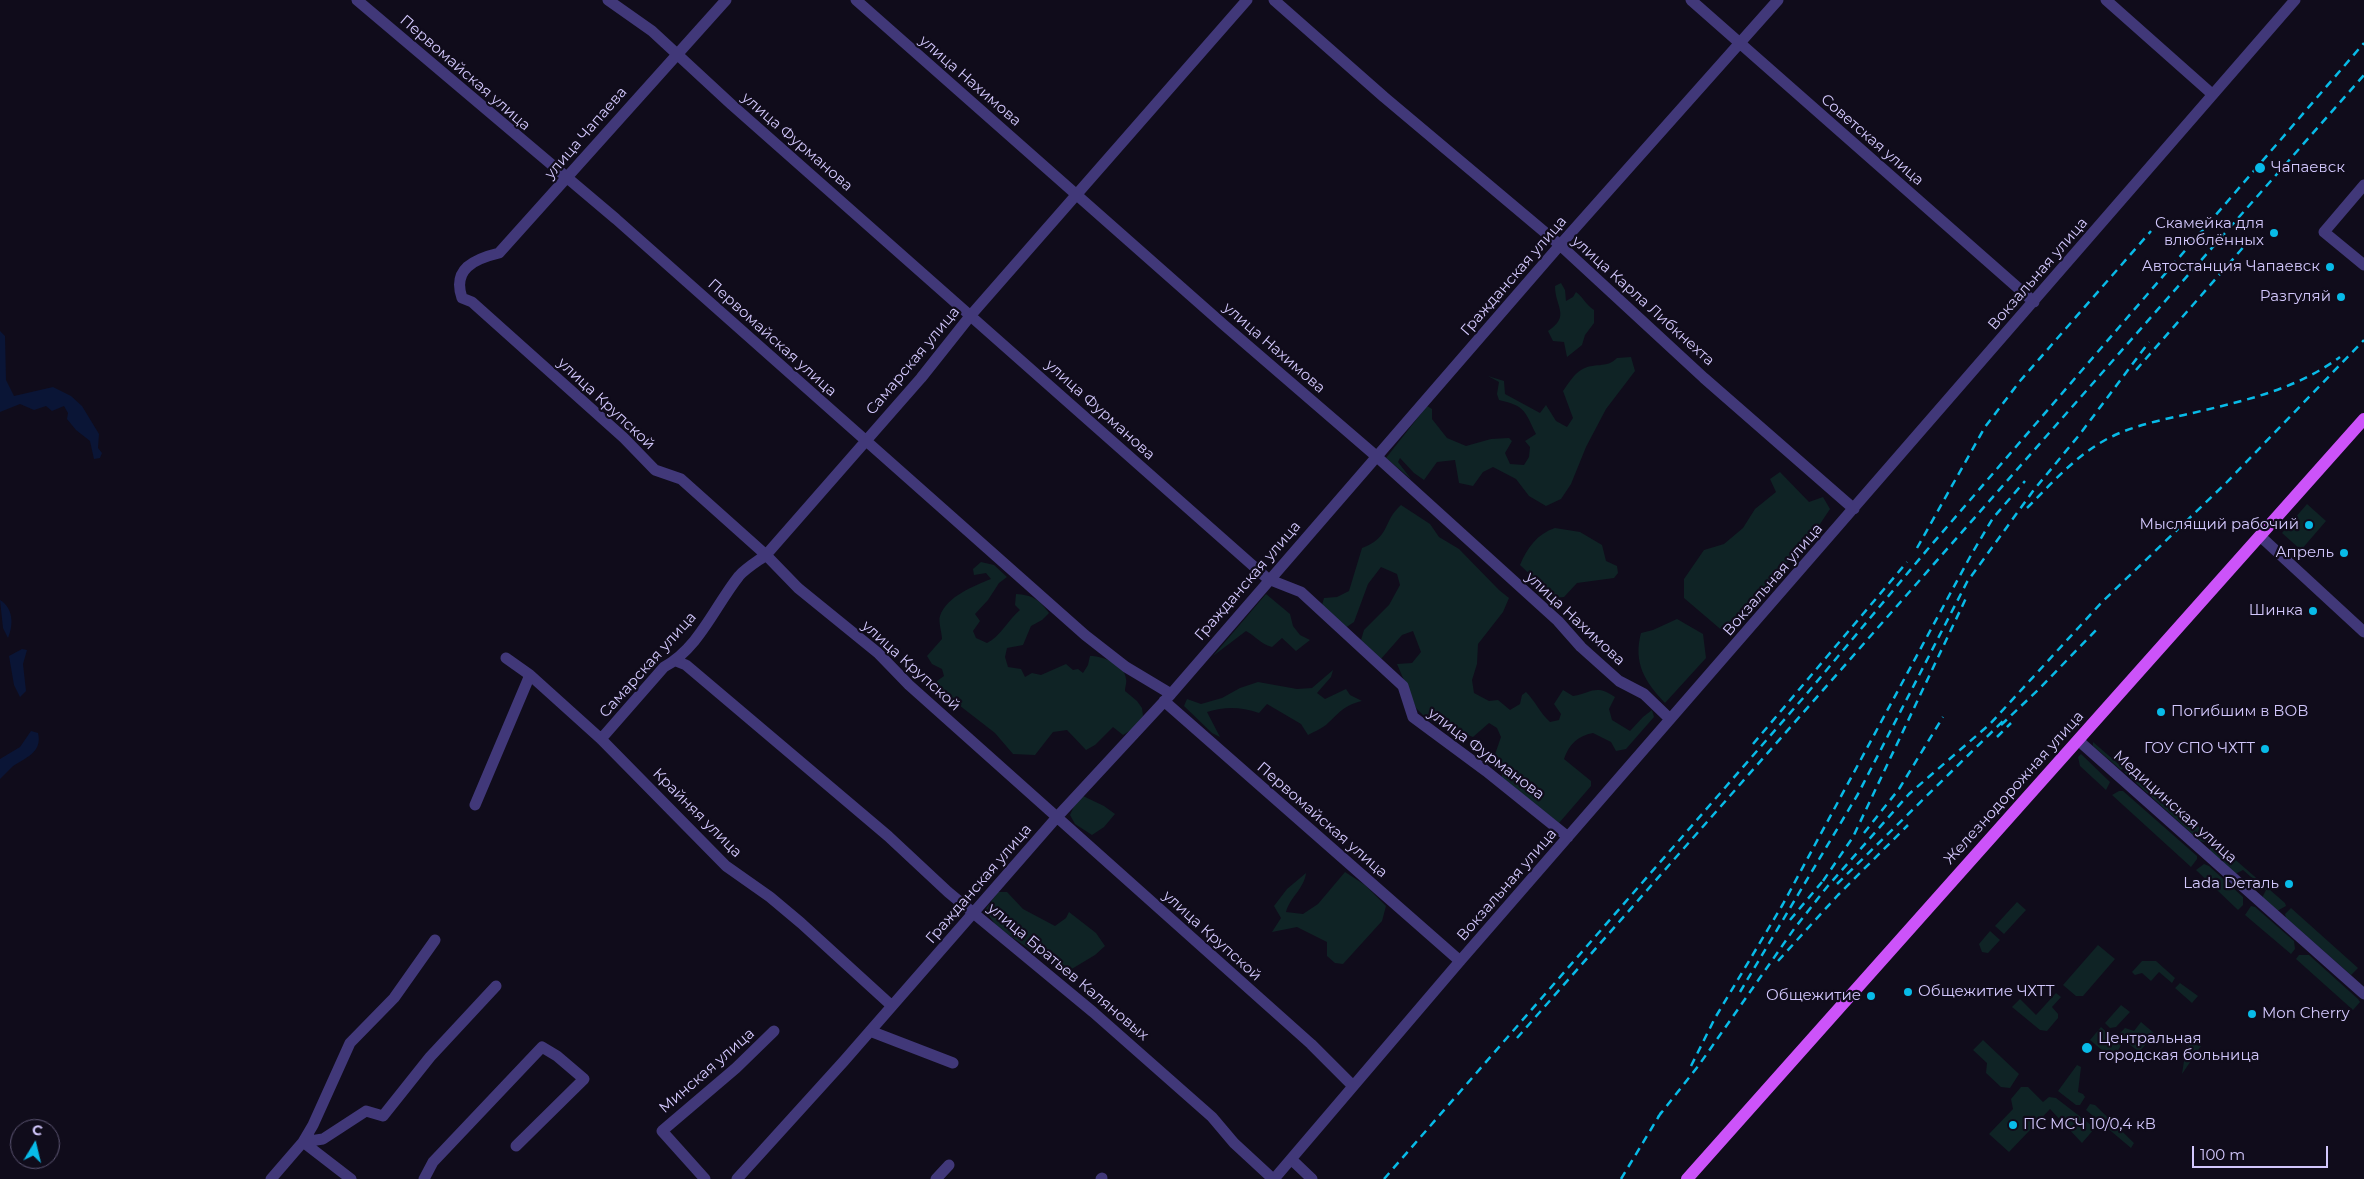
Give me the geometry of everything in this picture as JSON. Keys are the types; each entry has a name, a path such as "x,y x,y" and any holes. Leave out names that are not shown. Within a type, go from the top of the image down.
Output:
{"main road":[{"name":"Железнодорожная улица","path":"1687,1179 2364,418"}],"street":[{"name":"Первомайская улица","path":"357,0 565,179 616,219 865,442 938,503 1085,634 1168,697 1460,961"},
{"name":"улица Фурманова","path":"608,0 652,31 732,105 1268,579 1300,592 1403,686 1413,717 1486,770 1568,837"},
{"name":"улица Чапаева","path":"461,273 481,257 500,253 726,0"},
{"name":"улица Нахимова","path":"856,0 1075,195 1376,456 1558,621 1581,647 1619,681 1644,694 1670,719"},
{"name":"Самарская улица","path":"601,739 664,668 676,661 696,638 740,575 766,555 921,378 970,314 1247,0"},
{"name":"улица Карла Либкнехта","path":"1274,0 1384,97 1560,245 1704,378 1854,509"},
{"name":"Советская улица","path":"1691,0 2034,302"},
{"name":"Гражданская улица","path":"737,1179 870,1031 1057,817 1168,697 1268,579 1560,245 1778,0"},
{"path":"2106,0 2212,94"},
{"name":"Вокзальная улица","path":"1273,1179 2295,0"},
{"path":"2364,185 2324,232 2364,265"},
{"name":"улица Крупской","path":"461,273 457,285 462,298 472,302 624,438 655,470 681,479 766,555 798,588 878,654 910,685 1311,1044 1353,1086"},
{"path":"2260,536 2364,632"},
{"name":"Крайняя улица","path":"506,658 530,674 601,739 726,866 770,897 801,923 892,1006"},
{"name":"улица Братьев Каляновых","path":"676,661 686,665 1093,1012 1182,1091 1273,1179"},
{"path":"475,805 530,674"},
{"name":"Медицинская улица","path":"2079,740 2364,994"},
{"path":"271,1179 303,1142 313,1125 350,1043 394,998 435,940"},
{"path":"303,1142 323,1139 366,1111 383,1116 430,1057 496,986"},
{"path":"870,1031 953,1063"},
{"name":"Минская улица","path":"705,1179 662,1130 736,1068 774,1032"},
{"path":"424,1179 433,1162 542,1047 557,1056 584,1079 516,1146"},
{"path":"303,1142 351,1179"},
{"path":"1291,1159 1312,1179"},
{"path":"936,1179 949,1165"}],"green space":[{"path":"1561,283 1565,290 1566,301 1573,297 1576,292 1594,310 1594,323 1585,335 1582,345 1567,357 1564,342 1553,341 1548,331 1559,321 1560,311 1555,286"},
{"path":"1631,357 1635,371 1606,409 1586,447 1571,484 1561,499 1546,506 1529,496 1516,479 1493,467 1483,472 1473,486 1459,483 1455,460 1437,462 1424,480 1414,473 1400,458 1398,462 1411,479 1386,458 1427,406 1432,409 1432,419 1447,438 1466,446 1491,439 1509,438 1512,441 1505,453 1510,464 1524,465 1529,457 1530,447 1525,441 1536,434 1524,411 1515,405 1499,400 1497,394 1499,382 1488,376 1504,381 1505,394 1540,413 1546,405 1556,421 1567,427 1573,418 1563,391 1578,372 1590,366 1604,365 1617,358"},
{"path":"1780,472 1809,502 1823,497 1830,509 1816,530 1725,633 1684,598 1684,579 1704,550 1724,544 1743,528 1755,509 1776,492 1770,479"},
{"path":"2307,504 2326,521 2301,550 2282,533"},
{"path":"1401,505 1430,524 1439,537 1459,549 1509,598 1503,612 1478,644 1477,664 1472,680 1474,693 1489,701 1498,700 1510,710 1520,704 1522,695 1526,692 1550,722 1559,720 1561,714 1554,704 1563,690 1573,696 1599,690 1615,697 1609,709 1612,720 1630,731 1652,710 1654,717 1626,749 1616,751 1611,742 1593,733 1583,736 1571,745 1564,759 1591,781 1591,786 1559,823 1502,779 1502,772 1492,763 1501,737 1497,728 1489,723 1473,737 1428,720 1416,708 1397,664 1412,663 1421,652 1413,631 1402,635 1380,660 1361,640 1364,630 1389,605 1400,585 1397,574 1381,567 1368,584 1354,622 1345,628 1322,605 1324,598 1337,597 1349,591 1362,548 1378,539 1395,511"},
{"path":"1555,528 1580,532 1602,545 1606,561 1617,566 1618,573 1614,578 1577,583 1564,597 1555,598 1520,565 1533,542"},
{"path":"981,562 994,565 1007,577 999,583 988,600 975,614 980,621 973,631 976,638 987,643 1000,633 1020,610 1015,605 1016,594 1026,595 1035,599 1049,613 1042,620 1031,626 1023,645 1007,648 1005,657 1008,667 1021,669 1025,677 1032,673 1041,675 1066,664 1073,670 1078,669 1083,673 1088,665 1090,656 1101,657 1112,662 1122,669 1125,674 1125,691 1142,708 1143,716 1134,728 1123,735 1113,727 1095,745 1086,750 1067,730 1053,732 1035,755 1013,754 995,733 937,688 937,681 944,676 942,669 932,664 927,656 942,639 940,616 955,597 991,579 986,573 974,575 973,569"},
{"path":"1266,594 1290,614 1293,626 1300,635 1310,640 1296,651 1282,638 1272,647 1264,644 1246,631 1213,656"},
{"path":"1677,619 1703,634 1706,658 1665,703 1642,671 1639,644 1641,633 1653,630"},
{"path":"1333,670 1331,677 1317,693 1325,699 1346,689 1350,695 1362,701 1346,707 1322,728 1308,735 1301,724 1267,704 1259,713 1233,708 1207,712 1220,737 1212,733 1184,706 1187,699 1201,704 1222,698 1240,688 1258,682 1297,689 1312,688"},
{"path":"2093,742 2123,768 2121,770 2093,746"},
{"path":"2081,754 2110,782 2106,790 2080,766 2078,757"},
{"path":"2126,771 2163,804 2183,813 2209,836 2204,842 2200,841 2124,772"},
{"path":"2123,791 2197,856 2191,867 2112,795"},
{"path":"1083,796 1104,806 1115,814 1104,827 1092,835 1075,824 1070,815 1075,804"},
{"path":"2215,842 2285,903 2286,906 2277,911 2262,898 2266,890 2243,870 2235,874 2210,851 2210,847"},
{"path":"2204,864 2209,866 2243,897 2243,905 2238,910 2196,870"},
{"path":"1345,872 1365,885 1386,906 1382,921 1343,964 1335,963 1327,956 1327,942 1297,927 1272,932 1281,918 1274,906 1287,889 1306,873 1303,884 1286,912 1303,914 1318,904"},
{"path":"998,892 1007,892 1023,909 1055,926 1066,918 1069,912 1096,933 1105,946 1095,955 1065,973 997,927 985,910"},
{"path":"2017,902 2026,910 2004,934 1995,926"},
{"path":"2251,906 2255,907 2294,941 2295,949 2291,954 2245,915"},
{"path":"2291,908 2358,968 2351,975 2286,918 2285,914"},
{"path":"1990,931 2000,940 1988,953 1982,952 1979,944"},
{"path":"2098,945 2115,959 2083,996 2076,996 2063,985"},
{"path":"2299,955 2309,955 2358,999 2360,1002 2353,1010 2296,959"},
{"path":"2142,961 2156,961 2175,978 2172,983 2159,972 2151,981 2142,973 2135,975 2132,972"},
{"path":"2180,983 2198,996 2192,1003 2175,988"},
{"path":"2056,993 2061,997 2052,1007 2058,1014 2058,1018 2047,1031 2040,1030 2012,1007 2020,999 2036,1015"},
{"path":"2121,1005 2130,1012 2116,1027 2110,1028 2105,1023"},
{"path":"2141,1022 2155,1034 2139,1052 2123,1039 2120,1033 2125,1028 2134,1031"},
{"path":"2101,1027 2121,1045 2115,1056 2109,1056 2090,1040"},
{"path":"1983,1040 2019,1074 2010,1088 2001,1087 1986,1073 1987,1063 1973,1050"},
{"path":"2191,1044 2201,1046 2182,1074 2186,1048"},
{"path":"2077,1065 2081,1067 2078,1092 2085,1097 2080,1105 2076,1105 2058,1091"},
{"path":"2021,1087 2028,1087 2043,1102 2049,1097 2056,1098 2095,1128 2082,1143 2050,1109 2009,1152 1989,1134 2013,1109 2011,1099"},
{"path":"2090,1104 2095,1105 2134,1143 2131,1148 2086,1110"}],"water":[{"path":"0,331 5,336 6,380 14,396 53,387 71,396 82,406 99,434 98,448 102,453 100,458 94,459 90,441 76,430 67,419 68,413 64,406 52,411 46,406 34,410 20,404 0,412"},
{"path":"0,600 8,607 10,612 12,622 8,638 3,628"},
{"path":"22,649 27,650 23,664 26,691 20,697 14,685 9,656"},
{"path":"31,731 38,733 39,740 35,750 27,758 12,767 0,779 0,759 20,747"}],"railway":[{"path":"1384,1179 1804,697 1927,550 2364,43"},
{"path":"1517,1038 2364,75"},
{"path":"1917,548 1985,427 2020,381 2151,231"},
{"path":"2136,370 2247,243"},
{"path":"1658,1117 1699,1065 1794,929 1827,887 1909,794 1990,724 2102,602 2226,483 2364,340"},
{"path":"1740,992 1858,794 1967,582 2033,491 2080,434 2149,342"},
{"path":"2027,508 2057,477 2079,458 2090,449 2115,435 2149,423 2265,394 2304,379 2340,357"},
{"path":"1691,1066 1715,1018 1783,904 1971,555 1993,518 2025,481"},
{"path":"1753,744 1907,562"},
{"path":"1823,881 1853,837 1967,596"},
{"path":"2001,725 2098,628"},
{"path":"1864,833 1899,789 1943,717"},
{"path":"1837,884 2003,721"},
{"path":"1997,737 2011,723"},
{"path":"1778,961 1838,895 1908,825"},
{"path":"1790,920 1822,882"},
{"path":"1621,1179 1662,1111"}],"place":[{"name":"Чапаевск","path":"2260,168"},
{"name":"Скамейка для влюблённых","path":"2274,233"},
{"name":"Автостанция Чапаевск","path":"2330,267"},
{"name":"Разгуляй","path":"2341,297"},
{"name":"Мыслящий рабочий","path":"2309,525"},
{"name":"Апрель","path":"2344,553"},
{"name":"Шинка","path":"2313,611"},
{"name":"Погибшим в ВОВ","path":"2161,712"},
{"name":"ГОУ СПО ЧХТТ","path":"2265,749"},
{"name":"Lada Dеталь","path":"2289,884"},
{"name":"Общежитие ЧХТТ","path":"1908,992"},
{"name":"Общежитие","path":"1871,996"},
{"name":"Mon Cherry","path":"2252,1014"},
{"name":"Центральная городская больница","path":"2087,1048"},
{"name":"ПС МСЧ 10/0,4 кВ","path":"2013,1125"}]}
